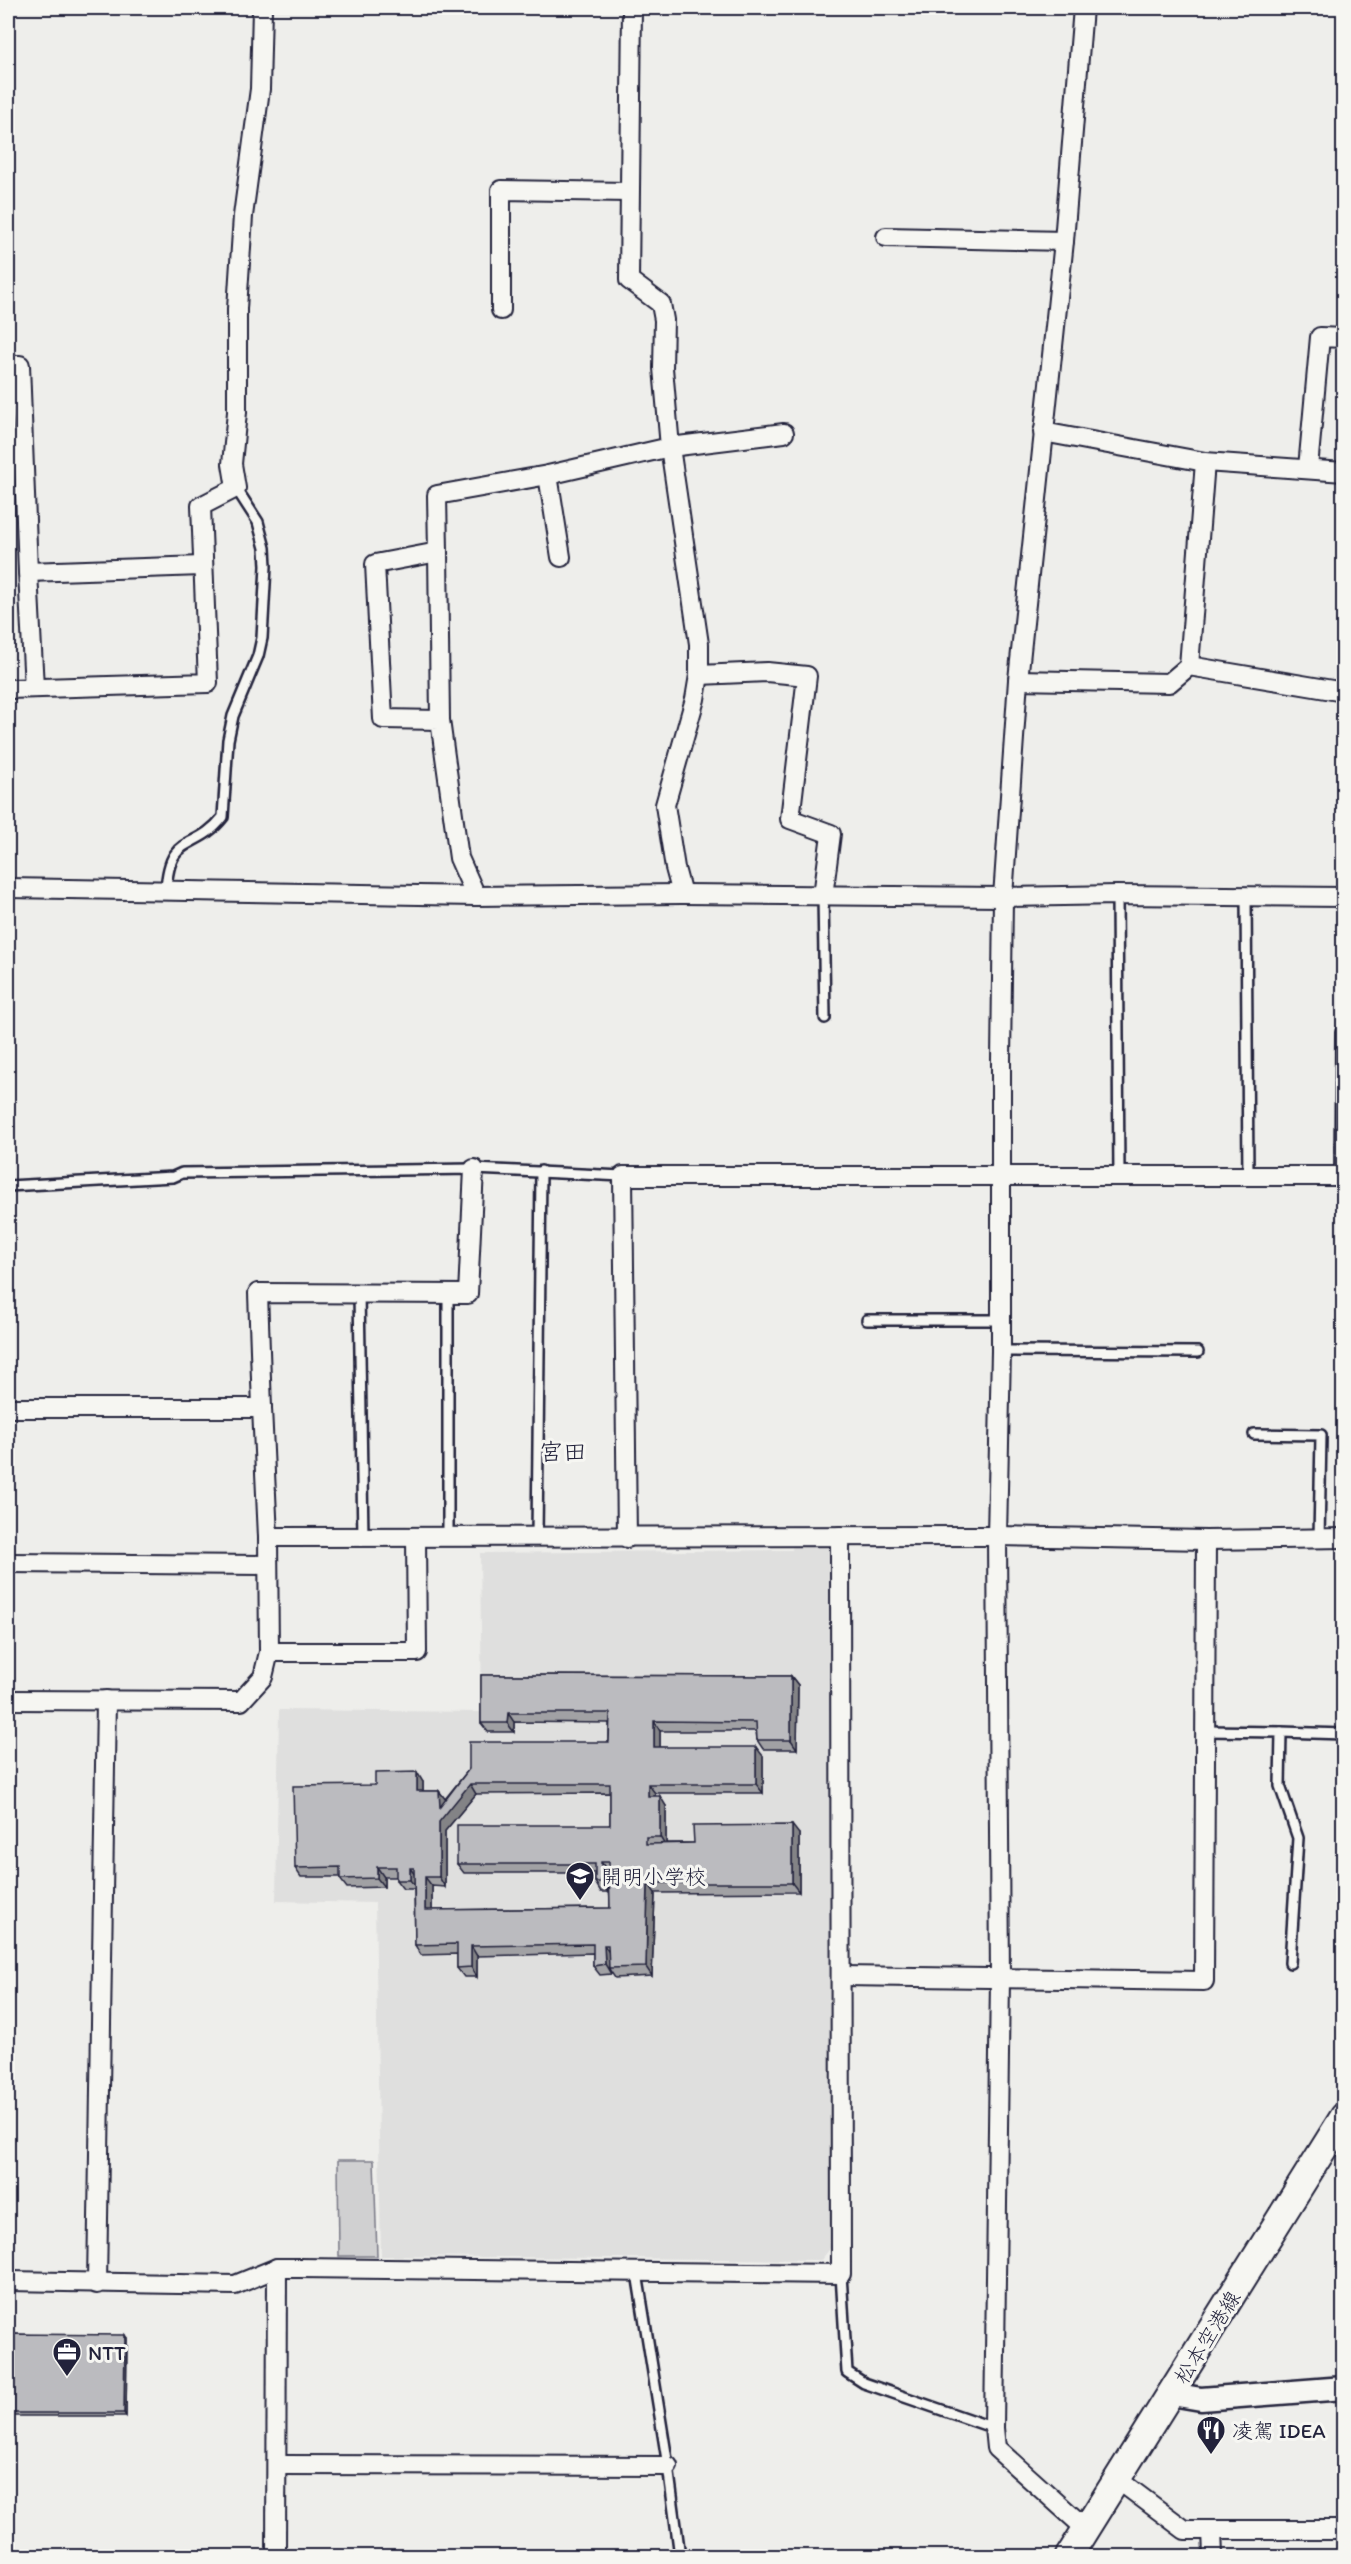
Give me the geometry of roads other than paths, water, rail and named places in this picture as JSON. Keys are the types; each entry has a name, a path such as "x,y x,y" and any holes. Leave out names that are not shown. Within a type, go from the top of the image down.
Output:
{"main road":[{"name":"松本空港線","path":"1069,2556 1344,2116"}],"street":[{"path":"8,689 208,683 201,506 236,488 232,464 237,412 238,297 243,216 260,89 262,8"},
{"path":"632,8 629,280 661,304 664,320 663,368 670,447 699,644 699,675 695,699 665,805 675,868 682,894"},
{"path":"1083,8 1064,241 1018,680 1003,897 1001,1351 997,1536 1000,1979 994,2428 996,2448 1086,2529"},
{"path":"501,310 501,190 630,192"},
{"path":"886,237 1064,241"},
{"path":"1308,468 1320,337 1344,338"},
{"path":"8,366 20,364 34,688"},
{"path":"1043,432 1205,462 1344,472"},
{"path":"476,896 459,858 440,720 437,495 548,475 670,447 784,433"},
{"path":"1018,680 1169,683 1189,666 1205,462"},
{"path":"548,475 561,557"},
{"path":"438,552 375,564 383,719 440,720"},
{"path":"28,572 202,567"},
{"path":"1189,666 1344,692"},
{"path":"699,675 767,672 807,676 790,819 831,834 823,896"},
{"path":"8,888 476,896 682,894 1344,897"},
{"path":"8,1700 241,1701 263,1677 269,1652 268,1537 258,1293 468,1294 474,1169"},
{"path":"627,1538 623,1176 1342,1176"},
{"path":"8,1408 262,1408"},
{"path":"8,2281 236,2285 278,2268 842,2274 840,1536"},
{"path":"268,1537 997,1536 1206,1540 1344,1539"},
{"path":"269,1652 417,1652 417,1537"},
{"path":"842,1976 1204,1981 1206,1540"},
{"path":"8,1563 268,1565"},
{"path":"97,2284 106,1700"},
{"path":"276,2556 278,2268"},
{"path":"1172,2394 1201,2399 1344,2388"},
{"path":"278,2465 668,2466"},
{"path":"1117,2479 1185,2530 1344,2529"},
{"path":"1212,2530 1213,2556"}],"lane":[{"path":"166,891 167,870 171,858 181,846 215,826 223,817 228,740 258,656 262,638 265,548 258,522 236,488"},
{"path":"1117,895 1119,1177"},
{"path":"823,896 825,1018"},
{"path":"1246,896 1248,1177"},
{"path":"1341,1032 1342,1176"},
{"path":"8,1186 173,1177 182,1173 474,1169 623,1176"},
{"path":"537,1537 541,1171"},
{"path":"359,1293 363,1537"},
{"path":"448,1293 448,1537"},
{"path":"867,1320 1001,1320"},
{"path":"1001,1351 1198,1352"},
{"path":"1254,1434 1321,1435 1319,1539"},
{"path":"1205,1731 1344,1734"},
{"path":"1281,1732 1280,1786 1298,1838 1290,1963"},
{"path":"637,2273 680,2556"},
{"path":"842,2274 847,2372 864,2383 994,2428"}],"place":[{"name":"開明小学校","path":"580,1902"},
{"name":"NTT","path":"67,2378"},
{"name":"凌駕 IDEA","path":"1211,2456"}],"district":[{"name":"宮田","path":"563,1451"}]}
